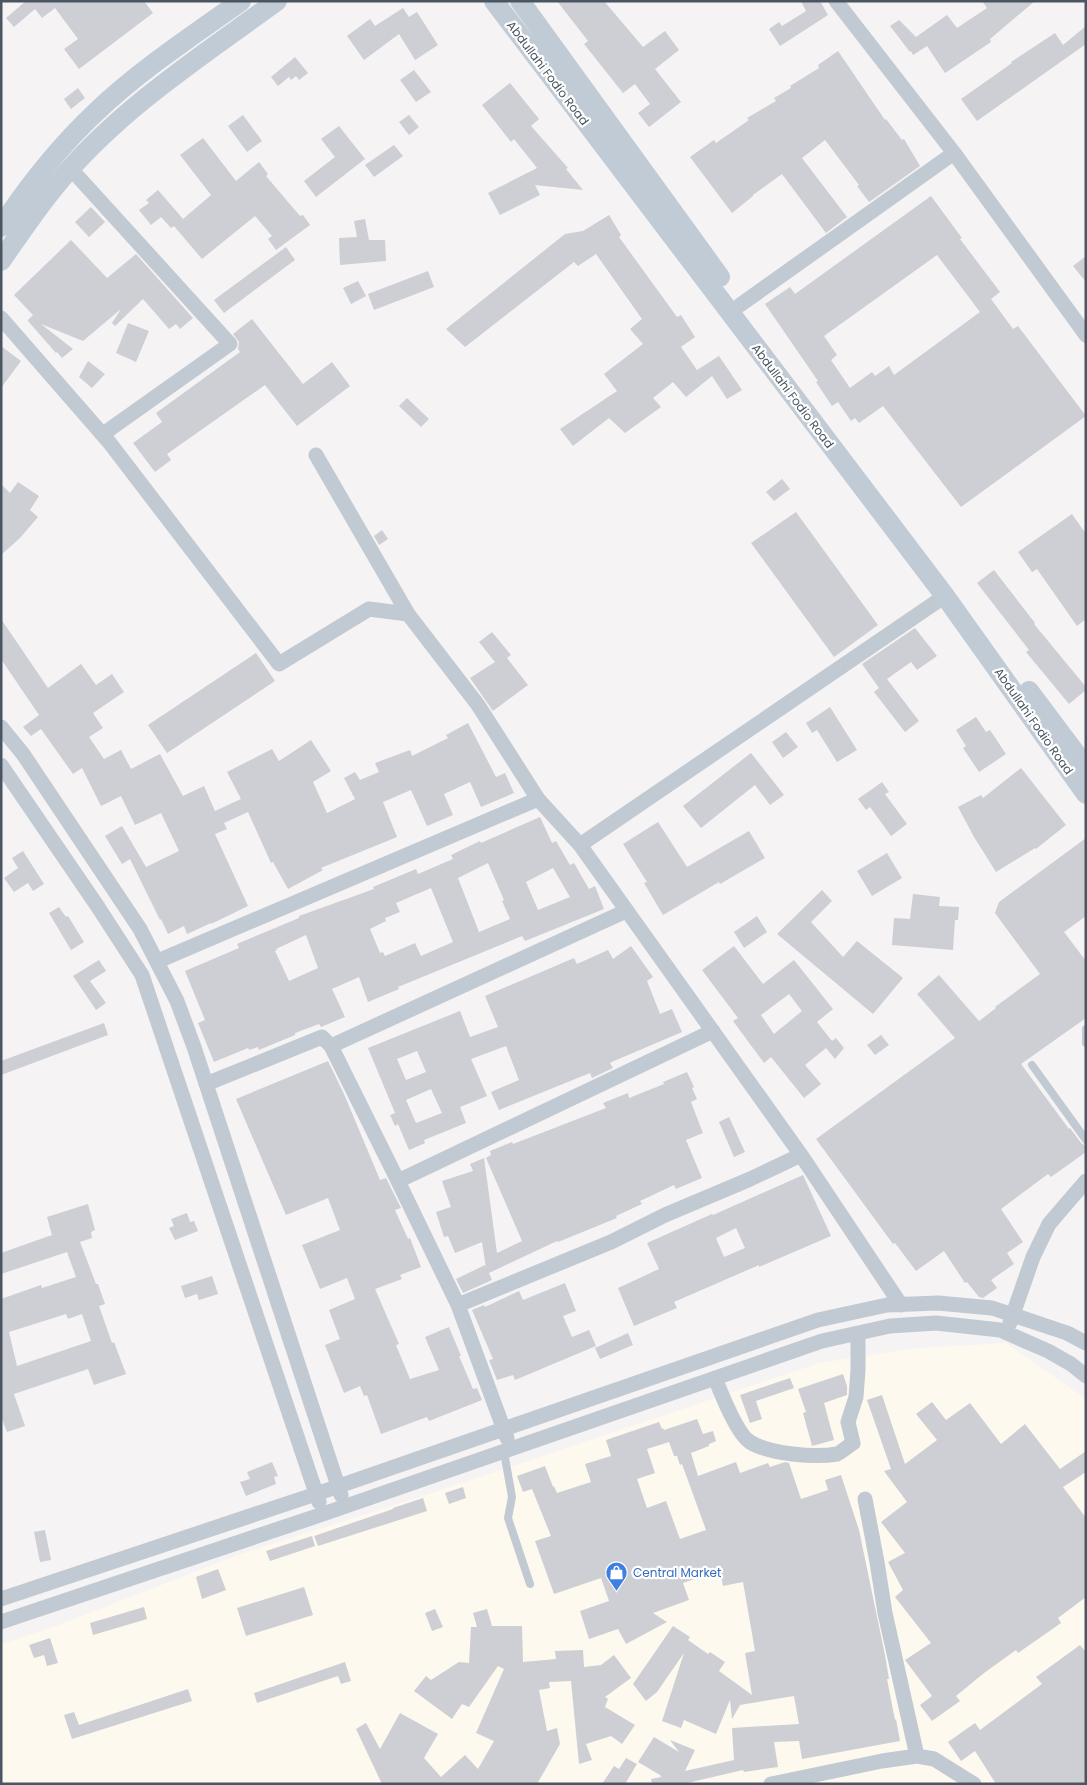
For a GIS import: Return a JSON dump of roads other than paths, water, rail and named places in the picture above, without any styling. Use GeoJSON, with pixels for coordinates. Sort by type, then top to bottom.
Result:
{"type":"FeatureCollection","features":[{"type":"Feature","properties":{"kind":"main road"},"geometry":{"type":"LineString","coordinates":[[1,227],[59,150],[96,112],[153,64],[241,1]]}},
{"type":"Feature","properties":{"kind":"main road"},"geometry":{"type":"LineString","coordinates":[[1,261],[25,225],[58,183],[134,107],[277,1]]}},
{"type":"Feature","properties":{"kind":"main road","name":"Abdullahi Fodio Road"},"geometry":{"type":"LineString","coordinates":[[494,1],[945,596],[1086,794]]}},
{"type":"Feature","properties":{"kind":"main road","name":"Abdullahi Fodio Road"},"geometry":{"type":"LineString","coordinates":[[520,1],[740,305],[1086,768]]}},
{"type":"Feature","properties":{"kind":"street"},"geometry":{"type":"LineString","coordinates":[[836,1],[954,153],[1086,335]]}},
{"type":"Feature","properties":{"kind":"street"},"geometry":{"type":"LineString","coordinates":[[740,305],[954,153]]}},
{"type":"Feature","properties":{"kind":"street"},"geometry":{"type":"LineString","coordinates":[[71,169],[230,344],[103,434]]}},
{"type":"Feature","properties":{"kind":"street"},"geometry":{"type":"LineString","coordinates":[[1,318],[103,434],[279,664],[369,609],[408,614]]}},
{"type":"Feature","properties":{"kind":"street"},"geometry":{"type":"LineString","coordinates":[[316,456],[408,614],[478,705],[538,799],[580,845],[802,1155],[900,1305]]}},
{"type":"Feature","properties":{"kind":"street"},"geometry":{"type":"LineString","coordinates":[[580,845],[945,596]]}},
{"type":"Feature","properties":{"kind":"street"},"geometry":{"type":"LineString","coordinates":[[1,727],[23,754],[140,929],[177,1001],[344,1506]]}},
{"type":"Feature","properties":{"kind":"street"},"geometry":{"type":"LineString","coordinates":[[1,765],[142,975],[323,1514]]}},
{"type":"Feature","properties":{"kind":"street"},"geometry":{"type":"LineString","coordinates":[[158,961],[538,799]]}},
{"type":"Feature","properties":{"kind":"street"},"geometry":{"type":"LineString","coordinates":[[331,1046],[626,911]]}},
{"type":"Feature","properties":{"kind":"street"},"geometry":{"type":"LineString","coordinates":[[398,1181],[712,1031]]}},
{"type":"Feature","properties":{"kind":"street"},"geometry":{"type":"LineString","coordinates":[[206,1084],[322,1037],[331,1046],[458,1305],[505,1428],[507,1451]]}},
{"type":"Feature","properties":{"kind":"street"},"geometry":{"type":"LineString","coordinates":[[458,1305],[802,1155]]}},
{"type":"Feature","properties":{"kind":"street"},"geometry":{"type":"LineString","coordinates":[[1008,1333],[1012,1315],[1032,1257],[1049,1224],[1086,1180]]}},
{"type":"Feature","properties":{"kind":"street"},"geometry":{"type":"LineString","coordinates":[[1,1599],[316,1494],[818,1320],[887,1305],[956,1304],[992,1308],[1067,1333],[1086,1342]]}},
{"type":"Feature","properties":{"kind":"street"},"geometry":{"type":"LineString","coordinates":[[1,1622],[323,1514],[822,1341],[890,1326],[936,1323],[1000,1330],[1048,1351],[1071,1364],[1086,1376]]}},
{"type":"Feature","properties":{"kind":"street"},"geometry":{"type":"LineString","coordinates":[[715,1378],[728,1410],[749,1442],[778,1452],[810,1455],[839,1454],[853,1443],[848,1422],[856,1398],[858,1333]]}},
{"type":"Feature","properties":{"kind":"street"},"geometry":{"type":"LineString","coordinates":[[865,1499],[885,1613],[917,1756]]}},
{"type":"Feature","properties":{"kind":"street"},"geometry":{"type":"LineString","coordinates":[[771,1784],[882,1761],[917,1756],[934,1758],[974,1784]]}},
{"type":"Feature","properties":{"kind":"lane"},"geometry":{"type":"LineString","coordinates":[[1086,1029],[1084,1030],[1086,1043]]}},
{"type":"Feature","properties":{"kind":"lane"},"geometry":{"type":"LineString","coordinates":[[1032,1066],[1086,1140]]}},
{"type":"Feature","properties":{"kind":"lane"},"geometry":{"type":"LineString","coordinates":[[507,1451],[512,1497],[508,1518],[530,1584]]}},
{"type":"Feature","properties":{"kind":"place","name":"Central Market"},"geometry":{"type":"Point","coordinates":[617,1591]}}]}
